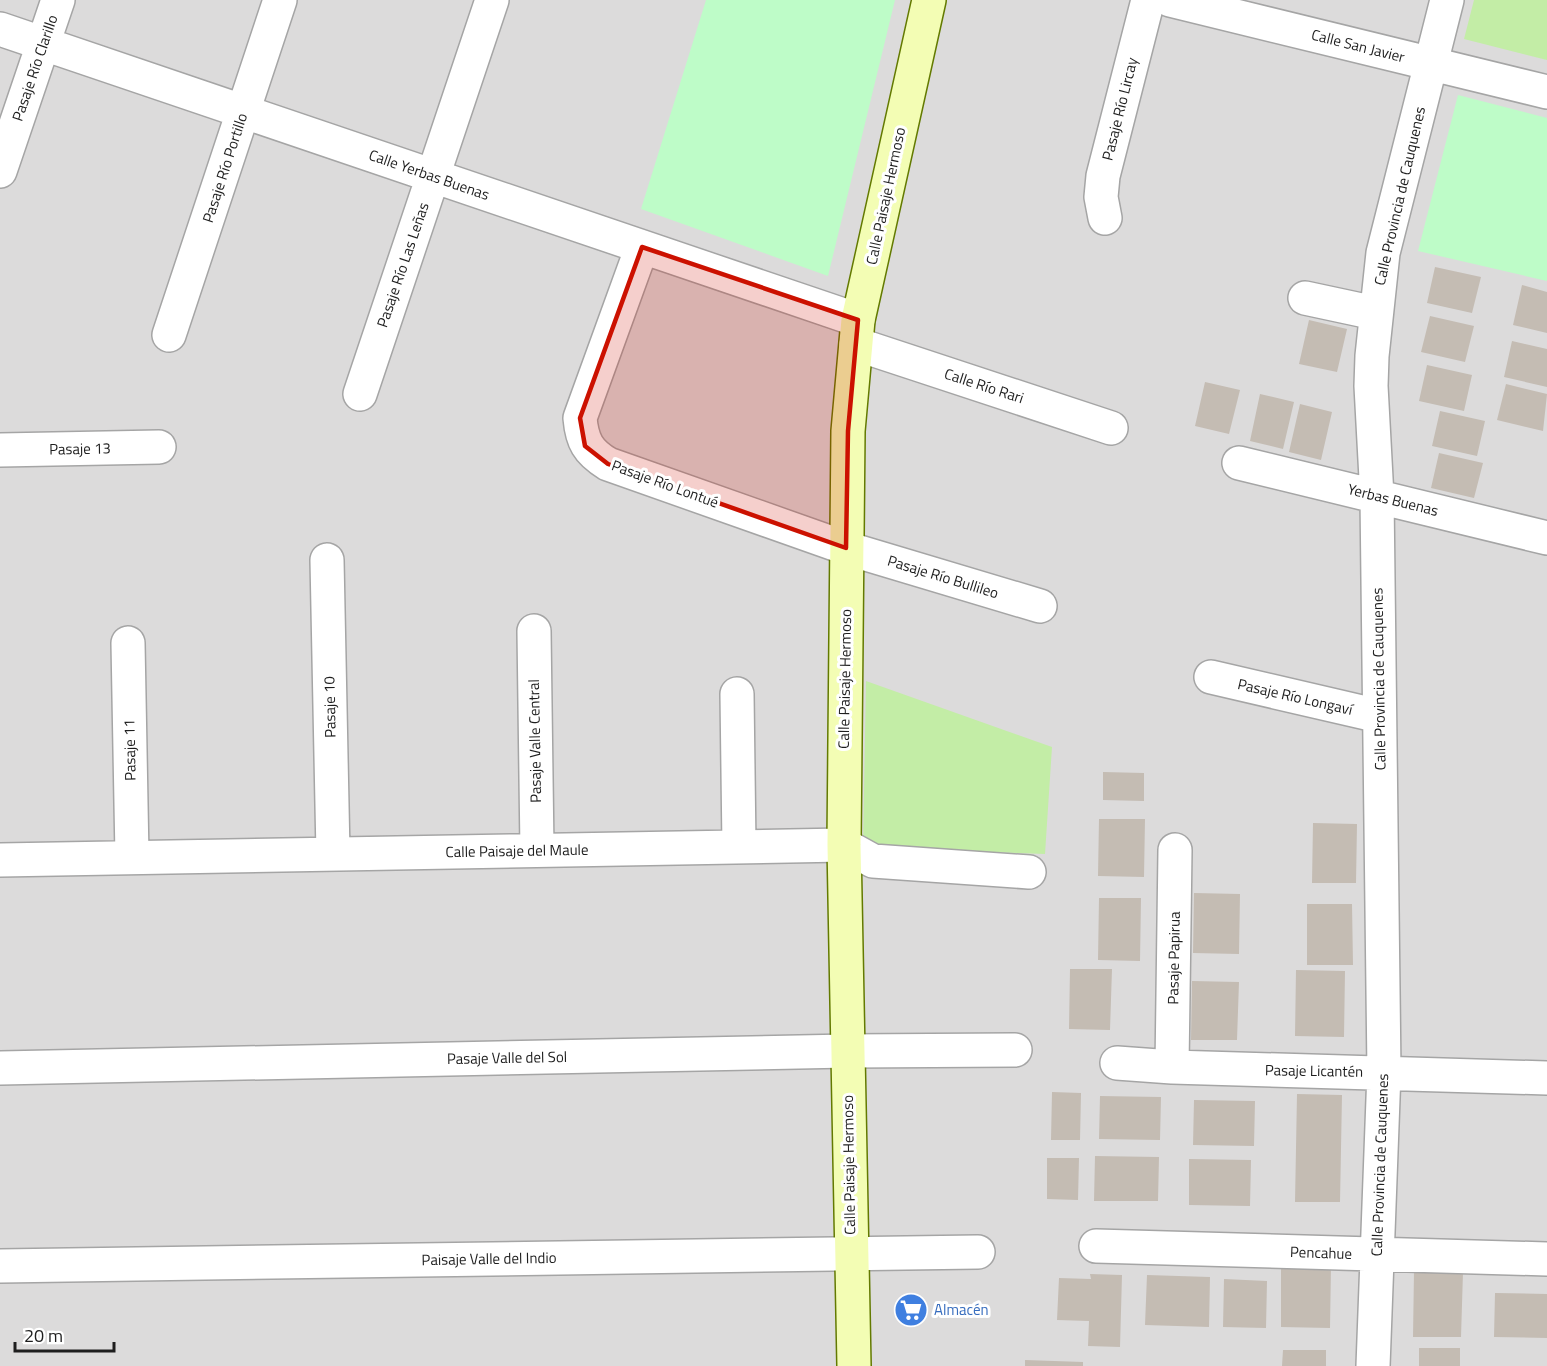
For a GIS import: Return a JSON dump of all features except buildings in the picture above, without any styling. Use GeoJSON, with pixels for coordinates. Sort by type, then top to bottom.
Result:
{"type":"FeatureCollection","features":[{"type":"Feature","properties":{"kind":"street","name":"Pasaje Río Clarillo"},"geometry":{"type":"LineString","coordinates":[[0,171],[58,0]]}},
{"type":"Feature","properties":{"kind":"street","name":"Pasaje Río Portillo"},"geometry":{"type":"LineString","coordinates":[[169,335],[280,0]]}},
{"type":"Feature","properties":{"kind":"street","name":"Pasaje Río Las Leñas"},"geometry":{"type":"LineString","coordinates":[[360,394],[492,0]]}},
{"type":"Feature","properties":{"kind":"street","name":"Calle Paisaje Hermoso"},"geometry":{"type":"LineString","coordinates":[[854,1366],[849,1254],[848,1051],[843,845],[848,431],[857,332],[929,0]]}},
{"type":"Feature","properties":{"kind":"street","name":"Pasaje Río Lircay"},"geometry":{"type":"LineString","coordinates":[[1105,218],[1101,197],[1103,176],[1148,0]]}},
{"type":"Feature","properties":{"kind":"street","name":"Calle San Javier"},"geometry":{"type":"LineString","coordinates":[[1170,0],[1547,92]]}},
{"type":"Feature","properties":{"kind":"street","name":"Calle Provincia de Cauquenes"},"geometry":{"type":"LineString","coordinates":[[1373,1366],[1384,1072],[1377,496],[1371,386],[1374,313],[1383,253],[1447,0]]}},
{"type":"Feature","properties":{"kind":"street","name":"Calle Yerbas Buenas"},"geometry":{"type":"LineString","coordinates":[[0,29],[642,247],[857,332]]}},
{"type":"Feature","properties":{"kind":"street","name":"Pasaje Río Lontué"},"geometry":{"type":"LineString","coordinates":[[642,247],[580,418],[585,446],[608,464],[846,548]]}},
{"type":"Feature","properties":{"kind":"street"},"geometry":{"type":"LineString","coordinates":[[1305,298],[1374,313]]}},
{"type":"Feature","properties":{"kind":"street","name":"Calle Río Rari"},"geometry":{"type":"LineString","coordinates":[[857,332],[1111,428]]}},
{"type":"Feature","properties":{"kind":"street","name":"Pasaje 13"},"geometry":{"type":"LineString","coordinates":[[0,450],[159,447]]}},
{"type":"Feature","properties":{"kind":"street","name":"Yerbas Buenas"},"geometry":{"type":"LineString","coordinates":[[1239,463],[1547,538]]}},
{"type":"Feature","properties":{"kind":"street","name":"Pasaje Río Bullileo"},"geometry":{"type":"LineString","coordinates":[[846,548],[1040,606]]}},
{"type":"Feature","properties":{"kind":"street","name":"Pasaje 10"},"geometry":{"type":"LineString","coordinates":[[327,560],[333,854]]}},
{"type":"Feature","properties":{"kind":"street","name":"Pasaje Valle Central"},"geometry":{"type":"LineString","coordinates":[[534,632],[537,850]]}},
{"type":"Feature","properties":{"kind":"street","name":"Pasaje 11"},"geometry":{"type":"LineString","coordinates":[[128,643],[132,857]]}},
{"type":"Feature","properties":{"kind":"street","name":"Pasaje Río Longaví"},"geometry":{"type":"LineString","coordinates":[[1211,677],[1379,716]]}},
{"type":"Feature","properties":{"kind":"street"},"geometry":{"type":"LineString","coordinates":[[737,694],[739,847]]}},
{"type":"Feature","properties":{"kind":"street","name":"Calle Paisaje del Maule"},"geometry":{"type":"LineString","coordinates":[[0,860],[843,845],[873,861],[1029,872]]}},
{"type":"Feature","properties":{"kind":"street","name":"Pasaje Papirua"},"geometry":{"type":"LineString","coordinates":[[1172,1067],[1175,850]]}},
{"type":"Feature","properties":{"kind":"street","name":"Pasaje Valle del Sol"},"geometry":{"type":"LineString","coordinates":[[0,1068],[848,1051],[1015,1050]]}},
{"type":"Feature","properties":{"kind":"street","name":"Pasaje Licantén"},"geometry":{"type":"LineString","coordinates":[[1117,1063],[1172,1067],[1547,1078]]}},
{"type":"Feature","properties":{"kind":"street","name":"Pencahue"},"geometry":{"type":"LineString","coordinates":[[1096,1246],[1547,1259]]}},
{"type":"Feature","properties":{"kind":"street","name":"Paisaje Valle del Indio"},"geometry":{"type":"LineString","coordinates":[[0,1266],[978,1252]]}},
{"type":"Feature","properties":{"kind":"highlighted area"},"geometry":{"type":"Polygon","coordinates":[[[642,247],[858,320],[848,431],[846,548],[608,464],[585,446],[580,418],[642,247]]]}},
{"type":"Feature","properties":{"kind":"shaded area"},"geometry":{"type":"Polygon","coordinates":[[[0,0],[1547,0],[1547,1366],[0,1366],[0,0]]]}},
{"type":"Feature","properties":{"kind":"green space"},"geometry":{"type":"Polygon","coordinates":[[[706,0],[895,0],[828,276],[641,209],[706,0]]]}},
{"type":"Feature","properties":{"kind":"green space"},"geometry":{"type":"Polygon","coordinates":[[[1474,0],[1547,0],[1547,60],[1464,39],[1474,0]]]}},
{"type":"Feature","properties":{"kind":"green space"},"geometry":{"type":"Polygon","coordinates":[[[1458,95],[1547,118],[1547,281],[1418,251],[1458,95]]]}},
{"type":"Feature","properties":{"kind":"green space"},"geometry":{"type":"Polygon","coordinates":[[[866,681],[1052,747],[1045,854],[863,848],[866,681]]]}},
{"type":"Feature","properties":{"kind":"place","name":"Almacén"},"geometry":{"type":"Point","coordinates":[911,1310]}}]}
